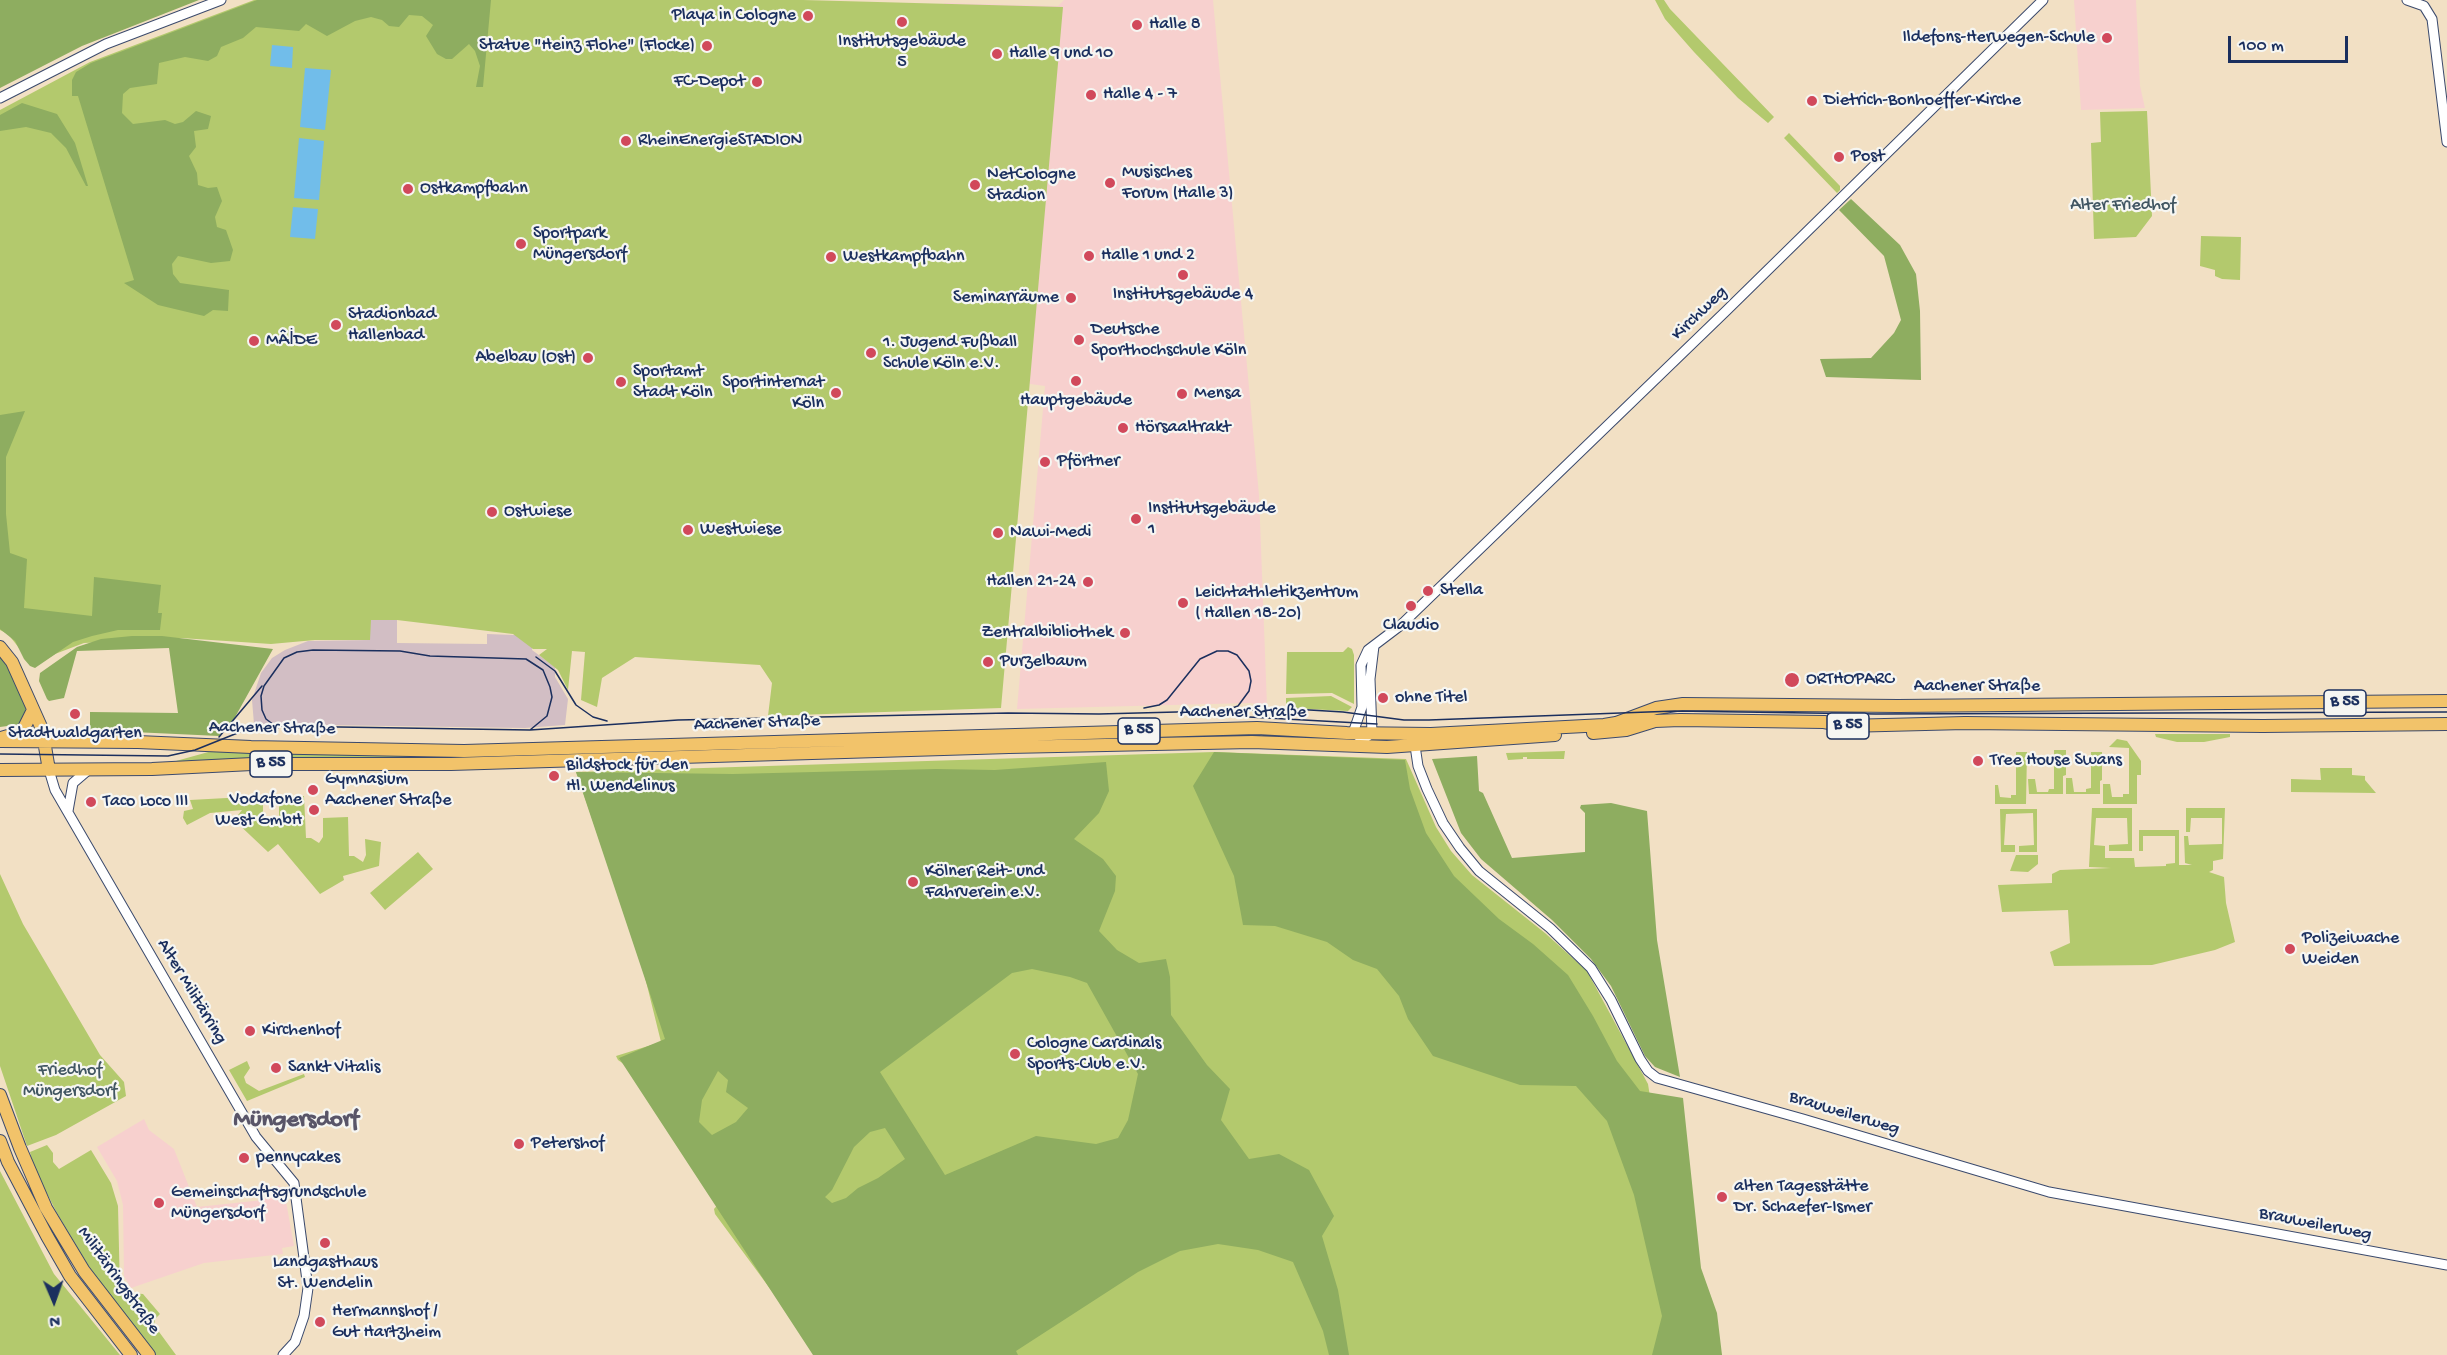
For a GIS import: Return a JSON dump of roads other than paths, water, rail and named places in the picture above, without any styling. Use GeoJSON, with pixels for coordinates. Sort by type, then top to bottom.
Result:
{"type":"FeatureCollection","features":[{"type":"Feature","properties":{"kind":"main road"},"geometry":{"type":"LineString","coordinates":[[0,647],[12,662],[32,712],[42,729],[49,770]]}},
{"type":"Feature","properties":{"kind":"main road","name":"Aachener Straße"},"geometry":{"type":"LineString","coordinates":[[0,740],[464,751],[1257,728],[1354,740],[1387,747],[1414,740],[1604,725],[1616,723],[1656,708],[1683,704],[1898,706],[2447,701]]}},
{"type":"Feature","properties":{"kind":"main road"},"geometry":{"type":"LineString","coordinates":[[1892,726],[1888,719],[1888,712],[1898,706]]}},
{"type":"Feature","properties":{"kind":"main road","name":"B 55"},"geometry":{"type":"LineString","coordinates":[[0,740],[18,733],[28,722],[32,712]]}},
{"type":"Feature","properties":{"kind":"main road","name":"Aachener Straße"},"geometry":{"type":"LineString","coordinates":[[0,770],[152,769],[252,764],[465,764],[1009,747],[1283,742],[1354,740],[1372,733],[1414,740],[1490,739],[1608,732],[1669,720],[1824,722],[1845,726],[1965,723],[2263,726],[2447,724]]}},
{"type":"Feature","properties":{"kind":"main road","name":"Militärringstraße"},"geometry":{"type":"LineString","coordinates":[[0,1095],[46,1208],[84,1271],[149,1355]]}},
{"type":"Feature","properties":{"kind":"main road","name":"Militärringstraße"},"geometry":{"type":"LineString","coordinates":[[0,1141],[8,1162],[46,1236],[70,1276],[131,1355]]}},
{"type":"Feature","properties":{"kind":"street"},"geometry":{"type":"LineString","coordinates":[[0,98],[105,44],[221,0]]}},
{"type":"Feature","properties":{"kind":"street","name":"Kirchweg"},"geometry":{"type":"LineString","coordinates":[[1354,740],[1362,707],[1361,665],[1365,654],[1401,626],[2043,0]]}},
{"type":"Feature","properties":{"kind":"street"},"geometry":{"type":"LineString","coordinates":[[2407,0],[2424,6],[2432,19],[2447,142]]}},
{"type":"Feature","properties":{"kind":"street"},"geometry":{"type":"LineString","coordinates":[[1372,733],[1370,680],[1374,646]]}},
{"type":"Feature","properties":{"kind":"street","name":"Kirchweg"},"geometry":{"type":"LineString","coordinates":[[1362,707],[1372,733],[1387,747]]}},
{"type":"Feature","properties":{"kind":"street","name":"Brauweilerweg"},"geometry":{"type":"LineString","coordinates":[[1414,740],[1418,766],[1426,789],[1443,823],[1460,848],[1479,871],[1550,928],[1590,968],[1611,1000],[1640,1059],[1648,1071],[1657,1078],[2049,1192],[2447,1265]]}},
{"type":"Feature","properties":{"kind":"street"},"geometry":{"type":"LineString","coordinates":[[68,811],[70,789],[74,780],[91,769]]}},
{"type":"Feature","properties":{"kind":"street","name":"Alter Militärring"},"geometry":{"type":"LineString","coordinates":[[49,770],[55,790],[256,1137],[294,1183],[308,1288],[304,1316],[295,1342],[283,1355]]}},
{"type":"Feature","properties":{"kind":"water"},"geometry":{"type":"Polygon","coordinates":[[[272,45],[293,47],[292,68],[270,66],[272,45]]]}},
{"type":"Feature","properties":{"kind":"water"},"geometry":{"type":"Polygon","coordinates":[[[305,68],[331,70],[325,130],[300,127],[305,68]]]}},
{"type":"Feature","properties":{"kind":"water"},"geometry":{"type":"Polygon","coordinates":[[[299,138],[324,141],[319,200],[294,198],[299,138]]]}},
{"type":"Feature","properties":{"kind":"water"},"geometry":{"type":"Polygon","coordinates":[[[293,207],[318,209],[315,239],[290,237],[293,207]]]}},
{"type":"Feature","properties":{"kind":"tram line"},"geometry":{"type":"LineString","coordinates":[[278,728],[266,719],[262,710],[261,696],[264,686],[284,658],[297,652],[313,650],[400,651],[430,656],[526,659],[543,670],[552,697],[547,716],[530,730]]}},
{"type":"Feature","properties":{"kind":"tram line"},"geometry":{"type":"LineString","coordinates":[[1144,708],[1159,705],[1167,700],[1200,659],[1217,651],[1228,651],[1237,655],[1249,671],[1251,681],[1249,691],[1238,706],[1229,709]]}},
{"type":"Feature","properties":{"kind":"tram line"},"geometry":{"type":"LineString","coordinates":[[536,657],[555,671],[576,705],[593,717],[607,721]]}},
{"type":"Feature","properties":{"kind":"tram line"},"geometry":{"type":"LineString","coordinates":[[219,737],[262,686]]}},
{"type":"Feature","properties":{"kind":"tram line"},"geometry":{"type":"LineString","coordinates":[[0,754],[168,756],[195,750],[245,730],[275,726],[530,730],[678,720],[1008,713],[1099,714],[1293,709],[1343,712],[1404,720],[1429,720],[1675,711],[1876,714],[2447,712]]}},
{"type":"Feature","properties":{"kind":"tram line"},"geometry":{"type":"LineString","coordinates":[[1249,717],[1377,724]]}},
{"type":"Feature","properties":{"kind":"place","name":"Playa in Cologne"},"geometry":{"type":"Point","coordinates":[808,16]}},
{"type":"Feature","properties":{"kind":"place","name":"Institutsgebäude 5"},"geometry":{"type":"Point","coordinates":[902,22]}},
{"type":"Feature","properties":{"kind":"place","name":"Halle 8"},"geometry":{"type":"Point","coordinates":[1137,25]}},
{"type":"Feature","properties":{"kind":"place","name":"Ildefons-Herwegen-Schule"},"geometry":{"type":"Point","coordinates":[2107,38]}},
{"type":"Feature","properties":{"kind":"place","name":"Statue \"Heinz Flohe\" (Flocke)"},"geometry":{"type":"Point","coordinates":[707,46]}},
{"type":"Feature","properties":{"kind":"place","name":"Halle 9 und 10"},"geometry":{"type":"Point","coordinates":[997,54]}},
{"type":"Feature","properties":{"kind":"place","name":"FC-Depot"},"geometry":{"type":"Point","coordinates":[757,82]}},
{"type":"Feature","properties":{"kind":"place","name":"Halle 4 - 7"},"geometry":{"type":"Point","coordinates":[1091,95]}},
{"type":"Feature","properties":{"kind":"place","name":"Dietrich-Bonhoeffer-Kirche"},"geometry":{"type":"Point","coordinates":[1812,101]}},
{"type":"Feature","properties":{"kind":"place","name":"RheinEnergieSTADION"},"geometry":{"type":"Point","coordinates":[626,141]}},
{"type":"Feature","properties":{"kind":"place","name":"Post"},"geometry":{"type":"Point","coordinates":[1839,157]}},
{"type":"Feature","properties":{"kind":"place","name":"Musisches Forum (Halle 3)"},"geometry":{"type":"Point","coordinates":[1110,183]}},
{"type":"Feature","properties":{"kind":"place","name":"NetCologne Stadion"},"geometry":{"type":"Point","coordinates":[975,185]}},
{"type":"Feature","properties":{"kind":"place","name":"Ostkampfbahn"},"geometry":{"type":"Point","coordinates":[408,189]}},
{"type":"Feature","properties":{"kind":"place","name":"Sportpark Müngersdorf"},"geometry":{"type":"Point","coordinates":[521,244]}},
{"type":"Feature","properties":{"kind":"place","name":"Halle 1 und 2"},"geometry":{"type":"Point","coordinates":[1089,256]}},
{"type":"Feature","properties":{"kind":"place","name":"Westkampfbahn"},"geometry":{"type":"Point","coordinates":[831,257]}},
{"type":"Feature","properties":{"kind":"place","name":"Institutsgebäude 4"},"geometry":{"type":"Point","coordinates":[1183,275]}},
{"type":"Feature","properties":{"kind":"place","name":"Seminarräume"},"geometry":{"type":"Point","coordinates":[1071,298]}},
{"type":"Feature","properties":{"kind":"place","name":"Stadionbad Hallenbad"},"geometry":{"type":"Point","coordinates":[336,325]}},
{"type":"Feature","properties":{"kind":"place","name":"Deutsche Sporthochschule Köln"},"geometry":{"type":"Point","coordinates":[1079,340]}},
{"type":"Feature","properties":{"kind":"place","name":"MÂİDE"},"geometry":{"type":"Point","coordinates":[254,341]}},
{"type":"Feature","properties":{"kind":"place","name":"1. Jugend Fußball Schule Köln e.V."},"geometry":{"type":"Point","coordinates":[871,353]}},
{"type":"Feature","properties":{"kind":"place","name":"Abelbau (Ost)"},"geometry":{"type":"Point","coordinates":[588,358]}},
{"type":"Feature","properties":{"kind":"place","name":"Hauptgebäude"},"geometry":{"type":"Point","coordinates":[1076,381]}},
{"type":"Feature","properties":{"kind":"place","name":"Sportamt Stadt Köln"},"geometry":{"type":"Point","coordinates":[621,382]}},
{"type":"Feature","properties":{"kind":"place","name":"Sportinternat Köln"},"geometry":{"type":"Point","coordinates":[836,393]}},
{"type":"Feature","properties":{"kind":"place","name":"Mensa"},"geometry":{"type":"Point","coordinates":[1182,394]}},
{"type":"Feature","properties":{"kind":"place","name":"Hörsaaltrakt"},"geometry":{"type":"Point","coordinates":[1123,428]}},
{"type":"Feature","properties":{"kind":"place","name":"Pförtner"},"geometry":{"type":"Point","coordinates":[1045,462]}},
{"type":"Feature","properties":{"kind":"place","name":"Ostwiese"},"geometry":{"type":"Point","coordinates":[492,512]}},
{"type":"Feature","properties":{"kind":"place","name":"Institutsgebäude 1"},"geometry":{"type":"Point","coordinates":[1136,519]}},
{"type":"Feature","properties":{"kind":"place","name":"Westwiese"},"geometry":{"type":"Point","coordinates":[688,530]}},
{"type":"Feature","properties":{"kind":"place","name":"Nawi-Medi"},"geometry":{"type":"Point","coordinates":[998,533]}},
{"type":"Feature","properties":{"kind":"place","name":"Hallen 21-24"},"geometry":{"type":"Point","coordinates":[1088,582]}},
{"type":"Feature","properties":{"kind":"place","name":"Stella"},"geometry":{"type":"Point","coordinates":[1428,591]}},
{"type":"Feature","properties":{"kind":"place","name":"Leichtathletikzentrum ( Hallen 18-20)"},"geometry":{"type":"Point","coordinates":[1183,603]}},
{"type":"Feature","properties":{"kind":"place","name":"Claudio"},"geometry":{"type":"Point","coordinates":[1411,606]}},
{"type":"Feature","properties":{"kind":"place","name":"Zentralbibliothek"},"geometry":{"type":"Point","coordinates":[1125,633]}},
{"type":"Feature","properties":{"kind":"place","name":"Purzelbaum"},"geometry":{"type":"Point","coordinates":[988,662]}},
{"type":"Feature","properties":{"kind":"place","name":"ORTHOPARC"},"geometry":{"type":"Point","coordinates":[1792,680]}},
{"type":"Feature","properties":{"kind":"place","name":"ohne Titel"},"geometry":{"type":"Point","coordinates":[1383,698]}},
{"type":"Feature","properties":{"kind":"place","name":"Stadtwaldgarten"},"geometry":{"type":"Point","coordinates":[75,714]}},
{"type":"Feature","properties":{"kind":"place","name":"Tree House Swans"},"geometry":{"type":"Point","coordinates":[1978,761]}},
{"type":"Feature","properties":{"kind":"place","name":"Bildstock für den Hl. Wendelinus"},"geometry":{"type":"Point","coordinates":[554,776]}},
{"type":"Feature","properties":{"kind":"place","name":"Gymnasium Aachener Straße"},"geometry":{"type":"Point","coordinates":[313,790]}},
{"type":"Feature","properties":{"kind":"place","name":"Taco Loco III"},"geometry":{"type":"Point","coordinates":[91,802]}},
{"type":"Feature","properties":{"kind":"place","name":"Vodafone West GmbH"},"geometry":{"type":"Point","coordinates":[314,810]}},
{"type":"Feature","properties":{"kind":"place","name":"Kölner Reit- und Fahrverein e.V."},"geometry":{"type":"Point","coordinates":[913,882]}},
{"type":"Feature","properties":{"kind":"place","name":"Polizeiwache Weiden"},"geometry":{"type":"Point","coordinates":[2290,949]}},
{"type":"Feature","properties":{"kind":"place","name":"Kirchenhof"},"geometry":{"type":"Point","coordinates":[250,1031]}},
{"type":"Feature","properties":{"kind":"place","name":"Cologne Cardinals Sports-Club e.V."},"geometry":{"type":"Point","coordinates":[1015,1054]}},
{"type":"Feature","properties":{"kind":"place","name":"Sankt Vitalis"},"geometry":{"type":"Point","coordinates":[276,1068]}},
{"type":"Feature","properties":{"kind":"place","name":"Petershof"},"geometry":{"type":"Point","coordinates":[519,1144]}},
{"type":"Feature","properties":{"kind":"place","name":"pennycakes"},"geometry":{"type":"Point","coordinates":[244,1158]}},
{"type":"Feature","properties":{"kind":"place","name":"alten Tagesstätte Dr. Schaefer-Ismer"},"geometry":{"type":"Point","coordinates":[1722,1197]}},
{"type":"Feature","properties":{"kind":"place","name":"Gemeinschaftsgrundschule Müngersdorf"},"geometry":{"type":"Point","coordinates":[159,1203]}},
{"type":"Feature","properties":{"kind":"place","name":"Landgasthaus St. Wendelin"},"geometry":{"type":"Point","coordinates":[325,1243]}},
{"type":"Feature","properties":{"kind":"place","name":"Hermannshof / Gut Hartzheim"},"geometry":{"type":"Point","coordinates":[320,1322]}},
{"type":"Feature","properties":{"kind":"district","name":"Müngersdorf"},"geometry":{"type":"Point","coordinates":[296,1121]}},
{"type":"Feature","properties":{"kind":"park label","name":"Alter Friedhof"},"geometry":{"type":"Point","coordinates":[2123,206]}},
{"type":"Feature","properties":{"kind":"park label","name":"Friedhof Müngersdorf"},"geometry":{"type":"Point","coordinates":[70,1081]}}]}
